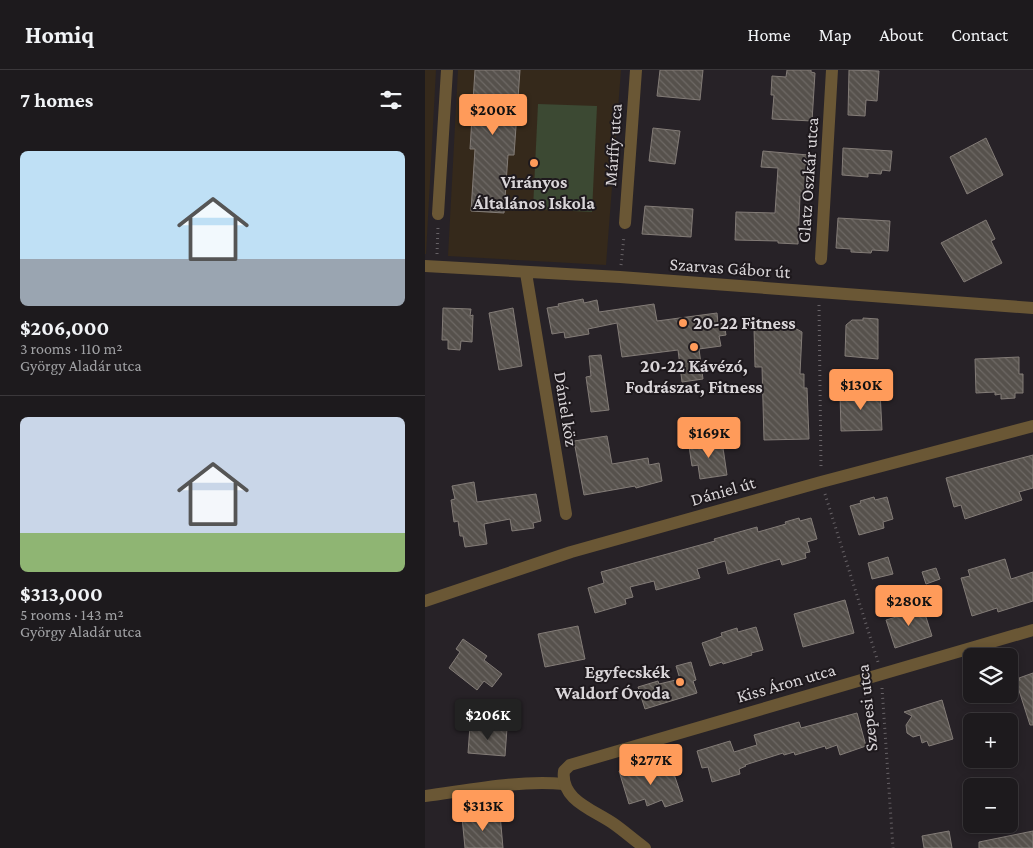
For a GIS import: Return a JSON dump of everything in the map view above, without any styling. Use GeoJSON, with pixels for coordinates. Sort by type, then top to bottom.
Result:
{"type":"FeatureCollection","features":[{"type":"Feature","properties":{"kind":"street"},"geometry":{"type":"LineString","coordinates":[[438,214],[447,70]]}},
{"type":"Feature","properties":{"kind":"street","name":"Márffy utca"},"geometry":{"type":"LineString","coordinates":[[625,223],[636,70]]}},
{"type":"Feature","properties":{"kind":"street","name":"Glatz Oszkár utca"},"geometry":{"type":"LineString","coordinates":[[821,259],[832,70]]}},
{"type":"Feature","properties":{"kind":"street","name":"Szarvas Gábor út"},"geometry":{"type":"LineString","coordinates":[[431,266],[620,277],[1033,308]]}},
{"type":"Feature","properties":{"kind":"street","name":"Dániel köz"},"geometry":{"type":"LineString","coordinates":[[526,273],[566,514]]}},
{"type":"Feature","properties":{"kind":"street","name":"Dániel út"},"geometry":{"type":"LineString","coordinates":[[425,600],[571,552],[821,482],[1033,426]]}},
{"type":"Feature","properties":{"kind":"street","name":"Kiss Áron utca"},"geometry":{"type":"LineString","coordinates":[[564,784],[564,771],[570,765],[1033,630]]}},
{"type":"Feature","properties":{"kind":"street"},"geometry":{"type":"LineString","coordinates":[[425,796],[521,785],[564,784],[575,800],[614,824],[645,848]]}},
{"type":"Feature","properties":{"kind":"path"},"geometry":{"type":"LineString","coordinates":[[431,266],[438,214]]}},
{"type":"Feature","properties":{"kind":"path"},"geometry":{"type":"LineString","coordinates":[[620,277],[625,223]]}},
{"type":"Feature","properties":{"kind":"path"},"geometry":{"type":"LineString","coordinates":[[819,291],[821,456]]}},
{"type":"Feature","properties":{"kind":"path","name":"Szepesi utca"},"geometry":{"type":"LineString","coordinates":[[821,482],[881,673],[893,848]]}},
{"type":"Feature","properties":{"kind":"shaded area"},"geometry":{"type":"Polygon","coordinates":[[[425,70],[436,70],[426,254],[425,254],[425,70]]]}},
{"type":"Feature","properties":{"kind":"shaded area","name":"Virányos Általános Iskola"},"geometry":{"type":"Polygon","coordinates":[[[458,70],[621,70],[606,265],[448,256],[458,70]]]}},
{"type":"Feature","properties":{"kind":"green space"},"geometry":{"type":"Polygon","coordinates":[[[538,104],[597,106],[592,212],[533,209],[538,104]]]}},
{"type":"Feature","properties":{"kind":"building","name":"Virányos Általános Iskola"},"geometry":{"type":"Polygon","coordinates":[[[475,70],[520,70],[514,155],[508,155],[504,213],[471,211],[475,149],[470,149],[475,70]]]}},
{"type":"Feature","properties":{"kind":"building"},"geometry":{"type":"Polygon","coordinates":[[[660,70],[703,70],[700,100],[657,96],[660,70]]]}},
{"type":"Feature","properties":{"kind":"building"},"geometry":{"type":"Polygon","coordinates":[[[787,70],[811,70],[811,72],[815,73],[812,121],[772,119],[774,95],[771,95],[772,76],[786,77],[787,70]]]}},
{"type":"Feature","properties":{"kind":"building"},"geometry":{"type":"Polygon","coordinates":[[[849,70],[879,71],[877,101],[866,100],[865,116],[848,115],[849,70]]]}},
{"type":"Feature","properties":{"kind":"building"},"geometry":{"type":"Polygon","coordinates":[[[653,128],[680,131],[675,164],[649,161],[653,128]]]}},
{"type":"Feature","properties":{"kind":"building"},"geometry":{"type":"Polygon","coordinates":[[[986,138],[1003,175],[967,194],[950,157],[986,138]]]}},
{"type":"Feature","properties":{"kind":"building"},"geometry":{"type":"Polygon","coordinates":[[[843,148],[892,151],[890,171],[882,170],[881,174],[868,173],[868,177],[842,175],[843,148]]]}},
{"type":"Feature","properties":{"kind":"building"},"geometry":{"type":"Polygon","coordinates":[[[763,151],[808,155],[805,197],[800,196],[798,244],[778,243],[778,241],[735,240],[736,212],[775,213],[778,168],[761,167],[763,151]]]}},
{"type":"Feature","properties":{"kind":"building"},"geometry":{"type":"Polygon","coordinates":[[[645,206],[693,209],[691,237],[642,234],[645,206]]]}},
{"type":"Feature","properties":{"kind":"building"},"geometry":{"type":"Polygon","coordinates":[[[838,218],[890,221],[888,251],[872,250],[871,253],[851,252],[851,249],[836,248],[838,218]]]}},
{"type":"Feature","properties":{"kind":"building"},"geometry":{"type":"Polygon","coordinates":[[[986,220],[995,239],[991,241],[1002,263],[964,282],[941,243],[986,220]]]}},
{"type":"Feature","properties":{"kind":"building"},"geometry":{"type":"Polygon","coordinates":[[[583,299],[584,303],[597,300],[599,312],[654,304],[657,321],[717,313],[718,323],[724,323],[726,335],[719,336],[721,346],[699,349],[703,379],[682,382],[678,350],[622,357],[617,323],[588,329],[589,334],[565,338],[564,332],[552,334],[547,308],[583,299]]]}},
{"type":"Feature","properties":{"kind":"building"},"geometry":{"type":"Polygon","coordinates":[[[443,308],[471,309],[470,316],[473,315],[472,342],[461,341],[460,350],[448,349],[448,340],[442,340],[443,308]]]}},
{"type":"Feature","properties":{"kind":"building"},"geometry":{"type":"Polygon","coordinates":[[[513,308],[522,366],[499,370],[489,313],[513,308]]]}},
{"type":"Feature","properties":{"kind":"building"},"geometry":{"type":"Polygon","coordinates":[[[863,318],[878,319],[878,359],[845,356],[846,325],[852,320],[863,320],[863,318]]]}},
{"type":"Feature","properties":{"kind":"building"},"geometry":{"type":"Polygon","coordinates":[[[754,328],[795,328],[802,332],[800,374],[804,374],[804,388],[807,388],[809,439],[764,440],[762,367],[755,367],[754,328]]]}},
{"type":"Feature","properties":{"kind":"building"},"geometry":{"type":"Polygon","coordinates":[[[601,355],[609,410],[591,412],[586,377],[591,376],[589,356],[601,355]]]}},
{"type":"Feature","properties":{"kind":"building"},"geometry":{"type":"Polygon","coordinates":[[[1019,357],[1019,374],[1023,374],[1023,393],[1015,393],[1015,398],[1001,399],[1001,394],[995,395],[995,392],[976,393],[975,359],[1019,357]]]}},
{"type":"Feature","properties":{"kind":"building"},"geometry":{"type":"Polygon","coordinates":[[[880,391],[882,430],[841,431],[840,393],[880,391]]]}},
{"type":"Feature","properties":{"kind":"building"},"geometry":{"type":"Polygon","coordinates":[[[607,436],[612,464],[648,458],[649,465],[659,463],[662,481],[636,488],[635,486],[584,495],[574,441],[607,436]]]}},
{"type":"Feature","properties":{"kind":"building"},"geometry":{"type":"Polygon","coordinates":[[[722,441],[727,475],[700,479],[698,465],[692,466],[689,446],[722,441]]]}},
{"type":"Feature","properties":{"kind":"building"},"geometry":{"type":"Polygon","coordinates":[[[1033,455],[1033,488],[1019,492],[1022,500],[965,519],[961,505],[954,507],[946,478],[1033,455]]]}},
{"type":"Feature","properties":{"kind":"building"},"geometry":{"type":"Polygon","coordinates":[[[474,482],[477,502],[536,494],[541,521],[533,523],[534,528],[512,531],[510,519],[484,524],[487,544],[465,547],[463,536],[460,536],[458,521],[454,522],[451,500],[455,499],[452,486],[474,482]]]}},
{"type":"Feature","properties":{"kind":"building"},"geometry":{"type":"Polygon","coordinates":[[[874,497],[875,500],[887,497],[893,519],[883,522],[884,528],[859,535],[850,506],[874,497]]]}},
{"type":"Feature","properties":{"kind":"building"},"geometry":{"type":"Polygon","coordinates":[[[799,518],[800,521],[811,518],[817,539],[807,542],[810,552],[805,553],[806,558],[782,565],[780,559],[728,574],[725,561],[697,569],[700,578],[656,590],[654,581],[630,587],[633,597],[625,599],[626,604],[595,613],[588,588],[604,583],[601,572],[715,541],[714,539],[757,527],[758,532],[799,518]]]}},
{"type":"Feature","properties":{"kind":"building"},"geometry":{"type":"Polygon","coordinates":[[[888,557],[893,574],[872,579],[868,563],[888,557]]]}},
{"type":"Feature","properties":{"kind":"building"},"geometry":{"type":"Polygon","coordinates":[[[1005,559],[1011,579],[1033,572],[1033,601],[998,612],[997,608],[972,616],[961,578],[970,576],[968,570],[1005,559]]]}},
{"type":"Feature","properties":{"kind":"building"},"geometry":{"type":"Polygon","coordinates":[[[936,568],[940,579],[926,584],[922,572],[936,568]]]}},
{"type":"Feature","properties":{"kind":"building"},"geometry":{"type":"Polygon","coordinates":[[[845,600],[854,633],[803,647],[794,614],[845,600]]]}},
{"type":"Feature","properties":{"kind":"building"},"geometry":{"type":"Polygon","coordinates":[[[918,605],[921,615],[925,614],[932,636],[895,648],[886,620],[903,615],[901,610],[918,605]]]}},
{"type":"Feature","properties":{"kind":"building"},"geometry":{"type":"Polygon","coordinates":[[[578,626],[585,659],[545,667],[538,634],[578,626]]]}},
{"type":"Feature","properties":{"kind":"building"},"geometry":{"type":"Polygon","coordinates":[[[756,627],[763,650],[723,664],[722,662],[710,666],[702,643],[722,636],[721,633],[737,628],[738,632],[756,627]]]}},
{"type":"Feature","properties":{"kind":"building"},"geometry":{"type":"Polygon","coordinates":[[[463,639],[487,656],[484,660],[502,674],[492,687],[484,681],[477,690],[449,668],[460,652],[456,649],[463,639]]]}},
{"type":"Feature","properties":{"kind":"building"},"geometry":{"type":"Polygon","coordinates":[[[691,662],[696,680],[693,681],[697,693],[645,709],[638,687],[658,681],[659,684],[680,679],[676,666],[691,662]]]}},
{"type":"Feature","properties":{"kind":"building"},"geometry":{"type":"Polygon","coordinates":[[[1033,673],[1033,725],[1030,725],[1018,687],[1019,678],[1033,673]]]}},
{"type":"Feature","properties":{"kind":"building"},"geometry":{"type":"Polygon","coordinates":[[[942,700],[953,739],[929,746],[927,741],[922,743],[920,735],[913,737],[907,733],[906,725],[912,716],[904,712],[942,700]]]}},
{"type":"Feature","properties":{"kind":"building"},"geometry":{"type":"Polygon","coordinates":[[[857,713],[866,746],[840,755],[837,745],[826,749],[825,746],[795,755],[794,752],[784,755],[783,753],[745,765],[739,769],[740,774],[712,782],[708,767],[702,768],[697,751],[730,741],[734,752],[757,745],[754,735],[799,722],[801,728],[857,713]]]}},
{"type":"Feature","properties":{"kind":"building"},"geometry":{"type":"Polygon","coordinates":[[[470,726],[507,728],[505,756],[468,753],[470,726]]]}},
{"type":"Feature","properties":{"kind":"building"},"geometry":{"type":"Polygon","coordinates":[[[636,765],[638,772],[654,766],[656,773],[672,768],[683,801],[665,807],[662,800],[647,806],[645,799],[629,804],[619,771],[636,765]]]}},
{"type":"Feature","properties":{"kind":"building"},"geometry":{"type":"Polygon","coordinates":[[[500,814],[503,848],[465,848],[462,817],[500,814]]]}},
{"type":"Feature","properties":{"kind":"building"},"geometry":{"type":"Polygon","coordinates":[[[949,831],[952,848],[924,848],[922,836],[949,831]]]}},
{"type":"Feature","properties":{"kind":"building"},"geometry":{"type":"Polygon","coordinates":[[[1033,831],[1033,848],[979,848],[979,842],[1033,831]]]}},
{"type":"Feature","properties":{"kind":"place","name":"Virányos Általános Iskola"},"geometry":{"type":"Point","coordinates":[534,163]}},
{"type":"Feature","properties":{"kind":"place","name":"20-22 Fitness"},"geometry":{"type":"Point","coordinates":[683,323]}},
{"type":"Feature","properties":{"kind":"place","name":"20-22 Kávézó, Fodrászat, Fitness"},"geometry":{"type":"Point","coordinates":[694,347]}},
{"type":"Feature","properties":{"kind":"place","name":"Egyfecskék Waldorf Óvoda"},"geometry":{"type":"Point","coordinates":[680,682]}}]}
